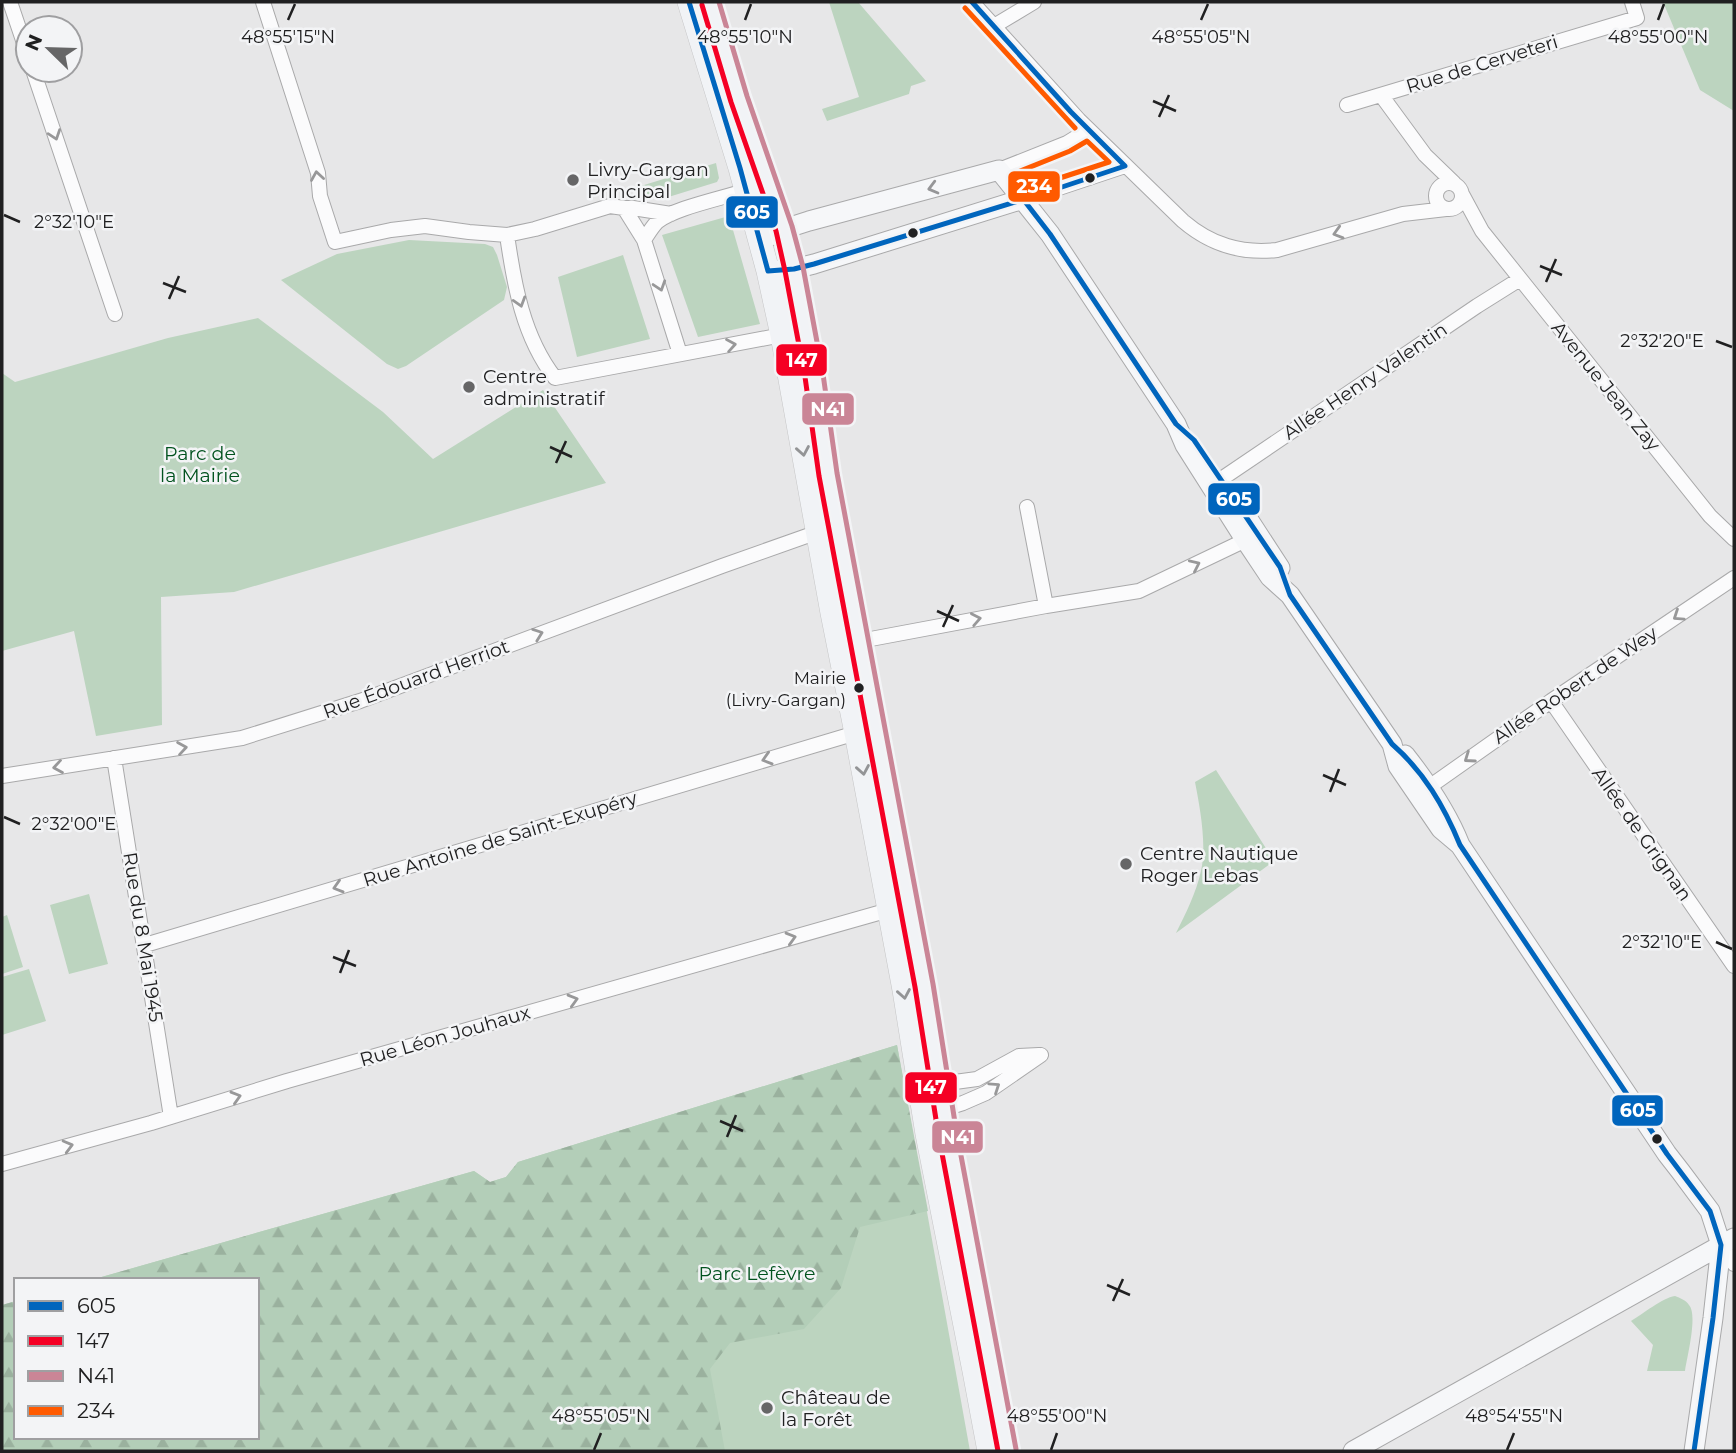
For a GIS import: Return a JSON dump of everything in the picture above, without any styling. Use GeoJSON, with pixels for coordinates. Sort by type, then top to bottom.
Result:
{"type":"FeatureCollection","features":[{"type":"Feature","properties":{"kind":"main road"},"geometry":{"type":"LineString","coordinates":[[689,2],[747,190],[782,335],[904,990],[927,1134],[989,1451]]}},
{"type":"Feature","properties":{"kind":"main road"},"geometry":{"type":"LineString","coordinates":[[710,2],[739,99],[784,229],[794,269],[814,376],[828,474],[1007,1451]]}},
{"type":"Feature","properties":{"kind":"main road"},"geometry":{"type":"LineString","coordinates":[[760,241],[784,229],[999,170],[1050,234],[1176,424],[1194,440],[1251,538],[1280,568],[1290,595],[1392,744],[1406,755],[1423,791],[1451,822],[1460,845],[1667,1154],[1674,1177],[1699,1217],[1728,1241]]}},
{"type":"Feature","properties":{"kind":"main road"},"geometry":{"type":"LineString","coordinates":[[768,271],[814,264],[1023,199]]}},
{"type":"Feature","properties":{"kind":"main road"},"geometry":{"type":"LineString","coordinates":[[1353,1451],[1728,1241]]}},
{"type":"Feature","properties":{"kind":"main road"},"geometry":{"type":"LineString","coordinates":[[1695,1451],[1713,1318],[1728,1241]]}},
{"type":"Feature","properties":{"kind":"street"},"geometry":{"type":"LineString","coordinates":[[2,8],[11,2]]}},
{"type":"Feature","properties":{"kind":"street"},"geometry":{"type":"LineString","coordinates":[[264,2],[318,173],[320,196],[335,242],[425,226],[507,234],[535,229],[610,206],[671,214]]}},
{"type":"Feature","properties":{"kind":"street"},"geometry":{"type":"LineString","coordinates":[[972,2],[1088,130],[1194,230],[1216,243],[1238,250],[1277,250],[1403,214],[1450,209],[1462,201],[1458,188],[1447,183],[1403,214]]}},
{"type":"Feature","properties":{"kind":"street"},"geometry":{"type":"LineString","coordinates":[[994,26],[1034,2]]}},
{"type":"Feature","properties":{"kind":"street","name":"Rue de Cerveteri"},"geometry":{"type":"LineString","coordinates":[[1458,188],[1425,155],[1381,95],[1637,18],[1632,2]]}},
{"type":"Feature","properties":{"kind":"street"},"geometry":{"type":"LineString","coordinates":[[38,84],[116,314]]}},
{"type":"Feature","properties":{"kind":"street"},"geometry":{"type":"LineString","coordinates":[[1347,105],[1381,95]]}},
{"type":"Feature","properties":{"kind":"street"},"geometry":{"type":"LineString","coordinates":[[999,170],[1067,143],[1088,130]]}},
{"type":"Feature","properties":{"kind":"street","name":"Rue de Cerveteri"},"geometry":{"type":"LineString","coordinates":[[1425,155],[1437,190]]}},
{"type":"Feature","properties":{"kind":"street"},"geometry":{"type":"LineString","coordinates":[[1023,199],[1125,166]]}},
{"type":"Feature","properties":{"kind":"street","name":"Avenue Jean Zay"},"geometry":{"type":"LineString","coordinates":[[1458,188],[1482,231],[1710,516],[1734,538]]}},
{"type":"Feature","properties":{"kind":"street"},"geometry":{"type":"LineString","coordinates":[[644,240],[659,220],[671,214],[747,190],[765,200],[784,229]]}},
{"type":"Feature","properties":{"kind":"street"},"geometry":{"type":"LineString","coordinates":[[1437,190],[1440,206],[1450,209]]}},
{"type":"Feature","properties":{"kind":"street"},"geometry":{"type":"LineString","coordinates":[[624,208],[644,240],[680,354]]}},
{"type":"Feature","properties":{"kind":"street","name":"Avenue Jean Zay"},"geometry":{"type":"LineString","coordinates":[[1450,209],[1482,231]]}},
{"type":"Feature","properties":{"kind":"street"},"geometry":{"type":"LineString","coordinates":[[507,234],[518,299],[534,342],[555,378],[782,335],[802,312]]}},
{"type":"Feature","properties":{"kind":"street","name":"Allée Henry Valentin"},"geometry":{"type":"LineString","coordinates":[[1216,482],[1520,279]]}},
{"type":"Feature","properties":{"kind":"street"},"geometry":{"type":"LineString","coordinates":[[1027,507],[1046,606]]}},
{"type":"Feature","properties":{"kind":"street","name":"Rue Édouard Herriot"},"geometry":{"type":"LineString","coordinates":[[2,776],[242,738],[360,701],[818,532]]}},
{"type":"Feature","properties":{"kind":"street"},"geometry":{"type":"LineString","coordinates":[[860,641],[1139,591],[1251,538]]}},
{"type":"Feature","properties":{"kind":"street","name":"Allée Robert de Wey"},"geometry":{"type":"LineString","coordinates":[[1423,791],[1734,578]]}},
{"type":"Feature","properties":{"kind":"street","name":"Allée de Grignan"},"geometry":{"type":"LineString","coordinates":[[1551,701],[1734,966]]}},
{"type":"Feature","properties":{"kind":"street","name":"Rue Antoine de Saint-Exupéry"},"geometry":{"type":"LineString","coordinates":[[145,945],[856,733]]}},
{"type":"Feature","properties":{"kind":"street","name":"Rue du 8 Mai 1945"},"geometry":{"type":"LineString","coordinates":[[114,758],[171,1117]]}},
{"type":"Feature","properties":{"kind":"street","name":"Rue Léon Jouhaux"},"geometry":{"type":"LineString","coordinates":[[2,1164],[889,910]]}},
{"type":"Feature","properties":{"kind":"street"},"geometry":{"type":"LineString","coordinates":[[940,1084],[977,1079],[1019,1056],[1041,1055],[986,1093],[944,1109]]}},
{"type":"Feature","properties":{"kind":"street"},"geometry":{"type":"LineString","coordinates":[[1728,1241],[1734,1264]]}},
{"type":"Feature","properties":{"kind":"green space"},"geometry":{"type":"Polygon","coordinates":[[[829,2],[858,2],[926,81],[911,86],[909,94],[827,121],[822,109],[859,97],[829,2]]]}},
{"type":"Feature","properties":{"kind":"green space"},"geometry":{"type":"Polygon","coordinates":[[[1663,2],[1734,2],[1734,111],[1700,90],[1663,2]]]}},
{"type":"Feature","properties":{"kind":"green space"},"geometry":{"type":"Polygon","coordinates":[[[716,163],[719,178],[717,182],[662,199],[631,189],[716,163]]]}},
{"type":"Feature","properties":{"kind":"green space"},"geometry":{"type":"Polygon","coordinates":[[[729,216],[760,324],[698,337],[662,235],[729,216]]]}},
{"type":"Feature","properties":{"kind":"green space"},"geometry":{"type":"Polygon","coordinates":[[[409,240],[485,244],[493,247],[507,287],[504,300],[398,369],[387,364],[281,280],[337,254],[409,240]]]}},
{"type":"Feature","properties":{"kind":"green space"},"geometry":{"type":"Polygon","coordinates":[[[623,255],[650,339],[577,357],[558,277],[623,255]]]}},
{"type":"Feature","properties":{"kind":"green space","name":"Parc de la Mairie"},"geometry":{"type":"Polygon","coordinates":[[[258,318],[383,412],[433,459],[543,390],[606,483],[234,592],[161,597],[162,725],[96,736],[74,631],[2,651],[2,373],[15,382],[168,338],[258,318]]]}},
{"type":"Feature","properties":{"kind":"green space"},"geometry":{"type":"Polygon","coordinates":[[[1216,770],[1274,861],[1176,933],[1194,895],[1203,861],[1202,826],[1195,782],[1216,770]]]}},
{"type":"Feature","properties":{"kind":"green space"},"geometry":{"type":"Polygon","coordinates":[[[89,894],[108,964],[69,974],[50,905],[89,894]]]}},
{"type":"Feature","properties":{"kind":"green space"},"geometry":{"type":"Polygon","coordinates":[[[7,915],[23,967],[2,974],[2,917],[7,915]]]}},
{"type":"Feature","properties":{"kind":"green space"},"geometry":{"type":"Polygon","coordinates":[[[29,969],[46,1021],[2,1035],[2,977],[29,969]]]}},
{"type":"Feature","properties":{"kind":"green space","name":"Parc Lefèvre"},"geometry":{"type":"Polygon","coordinates":[[[897,1045],[970,1451],[2,1451],[2,1305],[14,1302],[14,1439],[259,1439],[259,1278],[98,1278],[474,1171],[490,1182],[506,1177],[518,1162],[897,1045]]]}},
{"type":"Feature","properties":{"kind":"green space","name":"Parc Lefèvre"},"geometry":{"type":"Polygon","coordinates":[[[897,1045],[928,1211],[860,1227],[841,1288],[804,1329],[730,1343],[710,1369],[725,1451],[2,1451],[2,1305],[14,1302],[14,1439],[259,1439],[259,1278],[98,1278],[474,1171],[490,1182],[506,1177],[518,1162],[897,1045]]]}},
{"type":"Feature","properties":{"kind":"green space"},"geometry":{"type":"Polygon","coordinates":[[[1675,1296],[1683,1299],[1691,1310],[1692,1327],[1685,1371],[1647,1371],[1653,1345],[1631,1321],[1675,1296]]]}},
{"type":"Feature","properties":{"kind":"transit line","name":"605"},"geometry":{"type":"LineString","coordinates":[[689,2],[740,168],[768,271],[814,264],[1125,166],[1071,112],[972,2]]}},
{"type":"Feature","properties":{"kind":"transit line","name":"N41"},"geometry":{"type":"LineString","coordinates":[[719,2],[803,267],[823,374],[837,473],[933,984],[956,1129],[1016,1449]]}},
{"type":"Feature","properties":{"kind":"transit line","name":"147"},"geometry":{"type":"LineString","coordinates":[[702,5],[731,102],[776,231],[785,271],[805,377],[819,476],[915,987],[938,1132],[998,1451]]}},
{"type":"Feature","properties":{"kind":"transit line","name":"234"},"geometry":{"type":"LineString","coordinates":[[965,8],[1075,128]]}},
{"type":"Feature","properties":{"kind":"transit line","name":"234"},"geometry":{"type":"LineString","coordinates":[[1087,141],[1109,162],[1026,189],[1013,174],[1070,151],[1087,141]]}},
{"type":"Feature","properties":{"kind":"transit line","name":"605"},"geometry":{"type":"LineString","coordinates":[[1023,199],[1050,234],[1176,424],[1194,440],[1280,567],[1290,595],[1392,744],[1414,766],[1432,790],[1460,845],[1667,1154],[1710,1211],[1721,1245],[1694,1451]]}},
{"type":"Feature","properties":{"kind":"place","name":"Livry-Gargan Principal"},"geometry":{"type":"Point","coordinates":[573,180]}},
{"type":"Feature","properties":{"kind":"place","name":"Centre administratif"},"geometry":{"type":"Point","coordinates":[469,387]}},
{"type":"Feature","properties":{"kind":"place","name":"Mairie (Livry-Gargan)"},"geometry":{"type":"Point","coordinates":[859,688]}},
{"type":"Feature","properties":{"kind":"place","name":"Centre Nautique Roger Lebas"},"geometry":{"type":"Point","coordinates":[1126,864]}},
{"type":"Feature","properties":{"kind":"place","name":"Château de la Forêt"},"geometry":{"type":"Point","coordinates":[767,1408]}}]}
